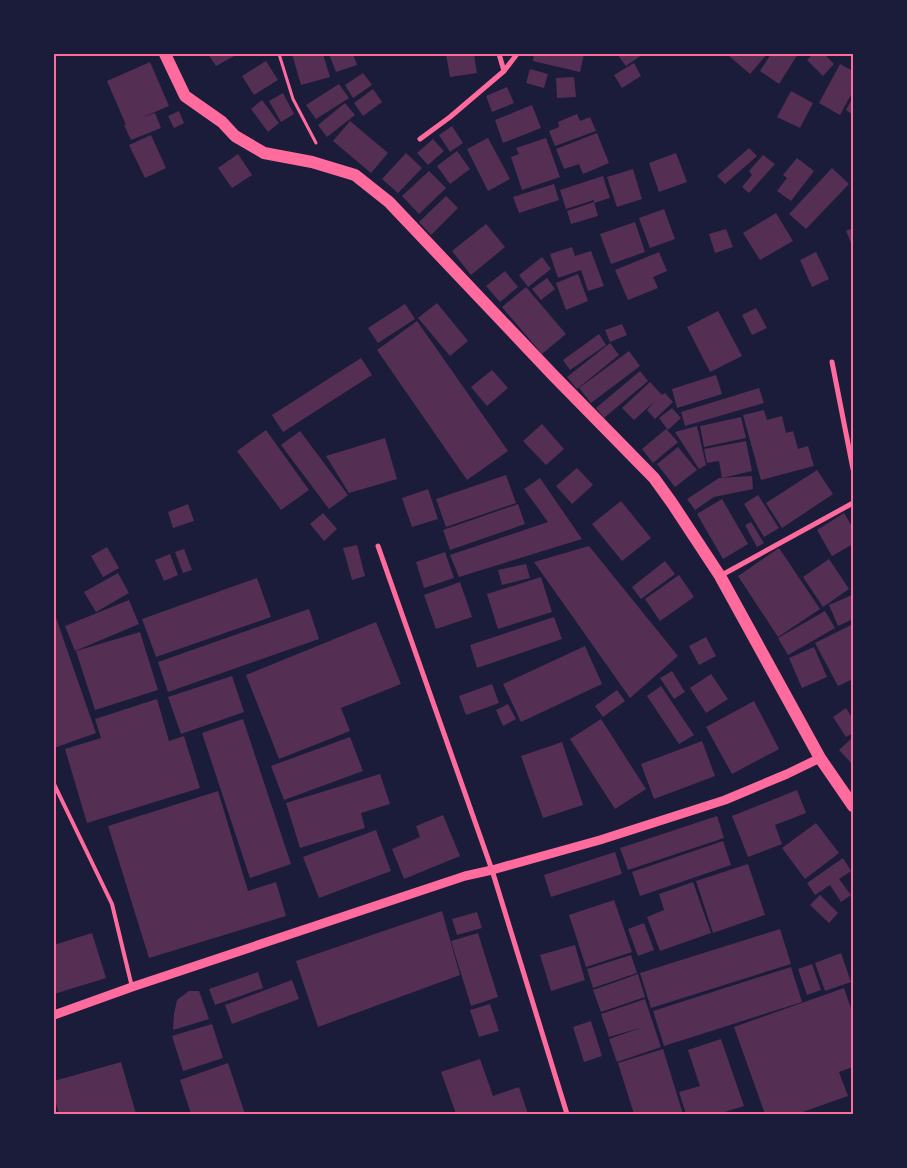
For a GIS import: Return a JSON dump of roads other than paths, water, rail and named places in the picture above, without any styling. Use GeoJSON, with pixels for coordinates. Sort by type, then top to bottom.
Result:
{"type":"FeatureCollection","features":[{"type":"Feature","properties":{"kind":"main road"},"geometry":{"type":"LineString","coordinates":[[166,54],[185,96],[222,122],[235,136],[264,153],[312,162],[355,175],[389,202],[553,375],[654,478],[720,576],[820,758],[853,806]]}},
{"type":"Feature","properties":{"kind":"street"},"geometry":{"type":"LineString","coordinates":[[499,54],[504,71]]}},
{"type":"Feature","properties":{"kind":"street"},"geometry":{"type":"LineString","coordinates":[[420,139],[504,71],[517,54]]}},
{"type":"Feature","properties":{"kind":"street"},"geometry":{"type":"LineString","coordinates":[[832,362],[853,469]]}},
{"type":"Feature","properties":{"kind":"street"},"geometry":{"type":"LineString","coordinates":[[720,576],[853,503]]}},
{"type":"Feature","properties":{"kind":"street"},"geometry":{"type":"LineString","coordinates":[[378,546],[492,870],[566,1114]]}},
{"type":"Feature","properties":{"kind":"street"},"geometry":{"type":"LineString","coordinates":[[54,1015],[132,987],[456,879],[600,840],[725,800],[820,758]]}},
{"type":"Feature","properties":{"kind":"lane"},"geometry":{"type":"LineString","coordinates":[[54,784],[112,904],[132,987]]}}]}
